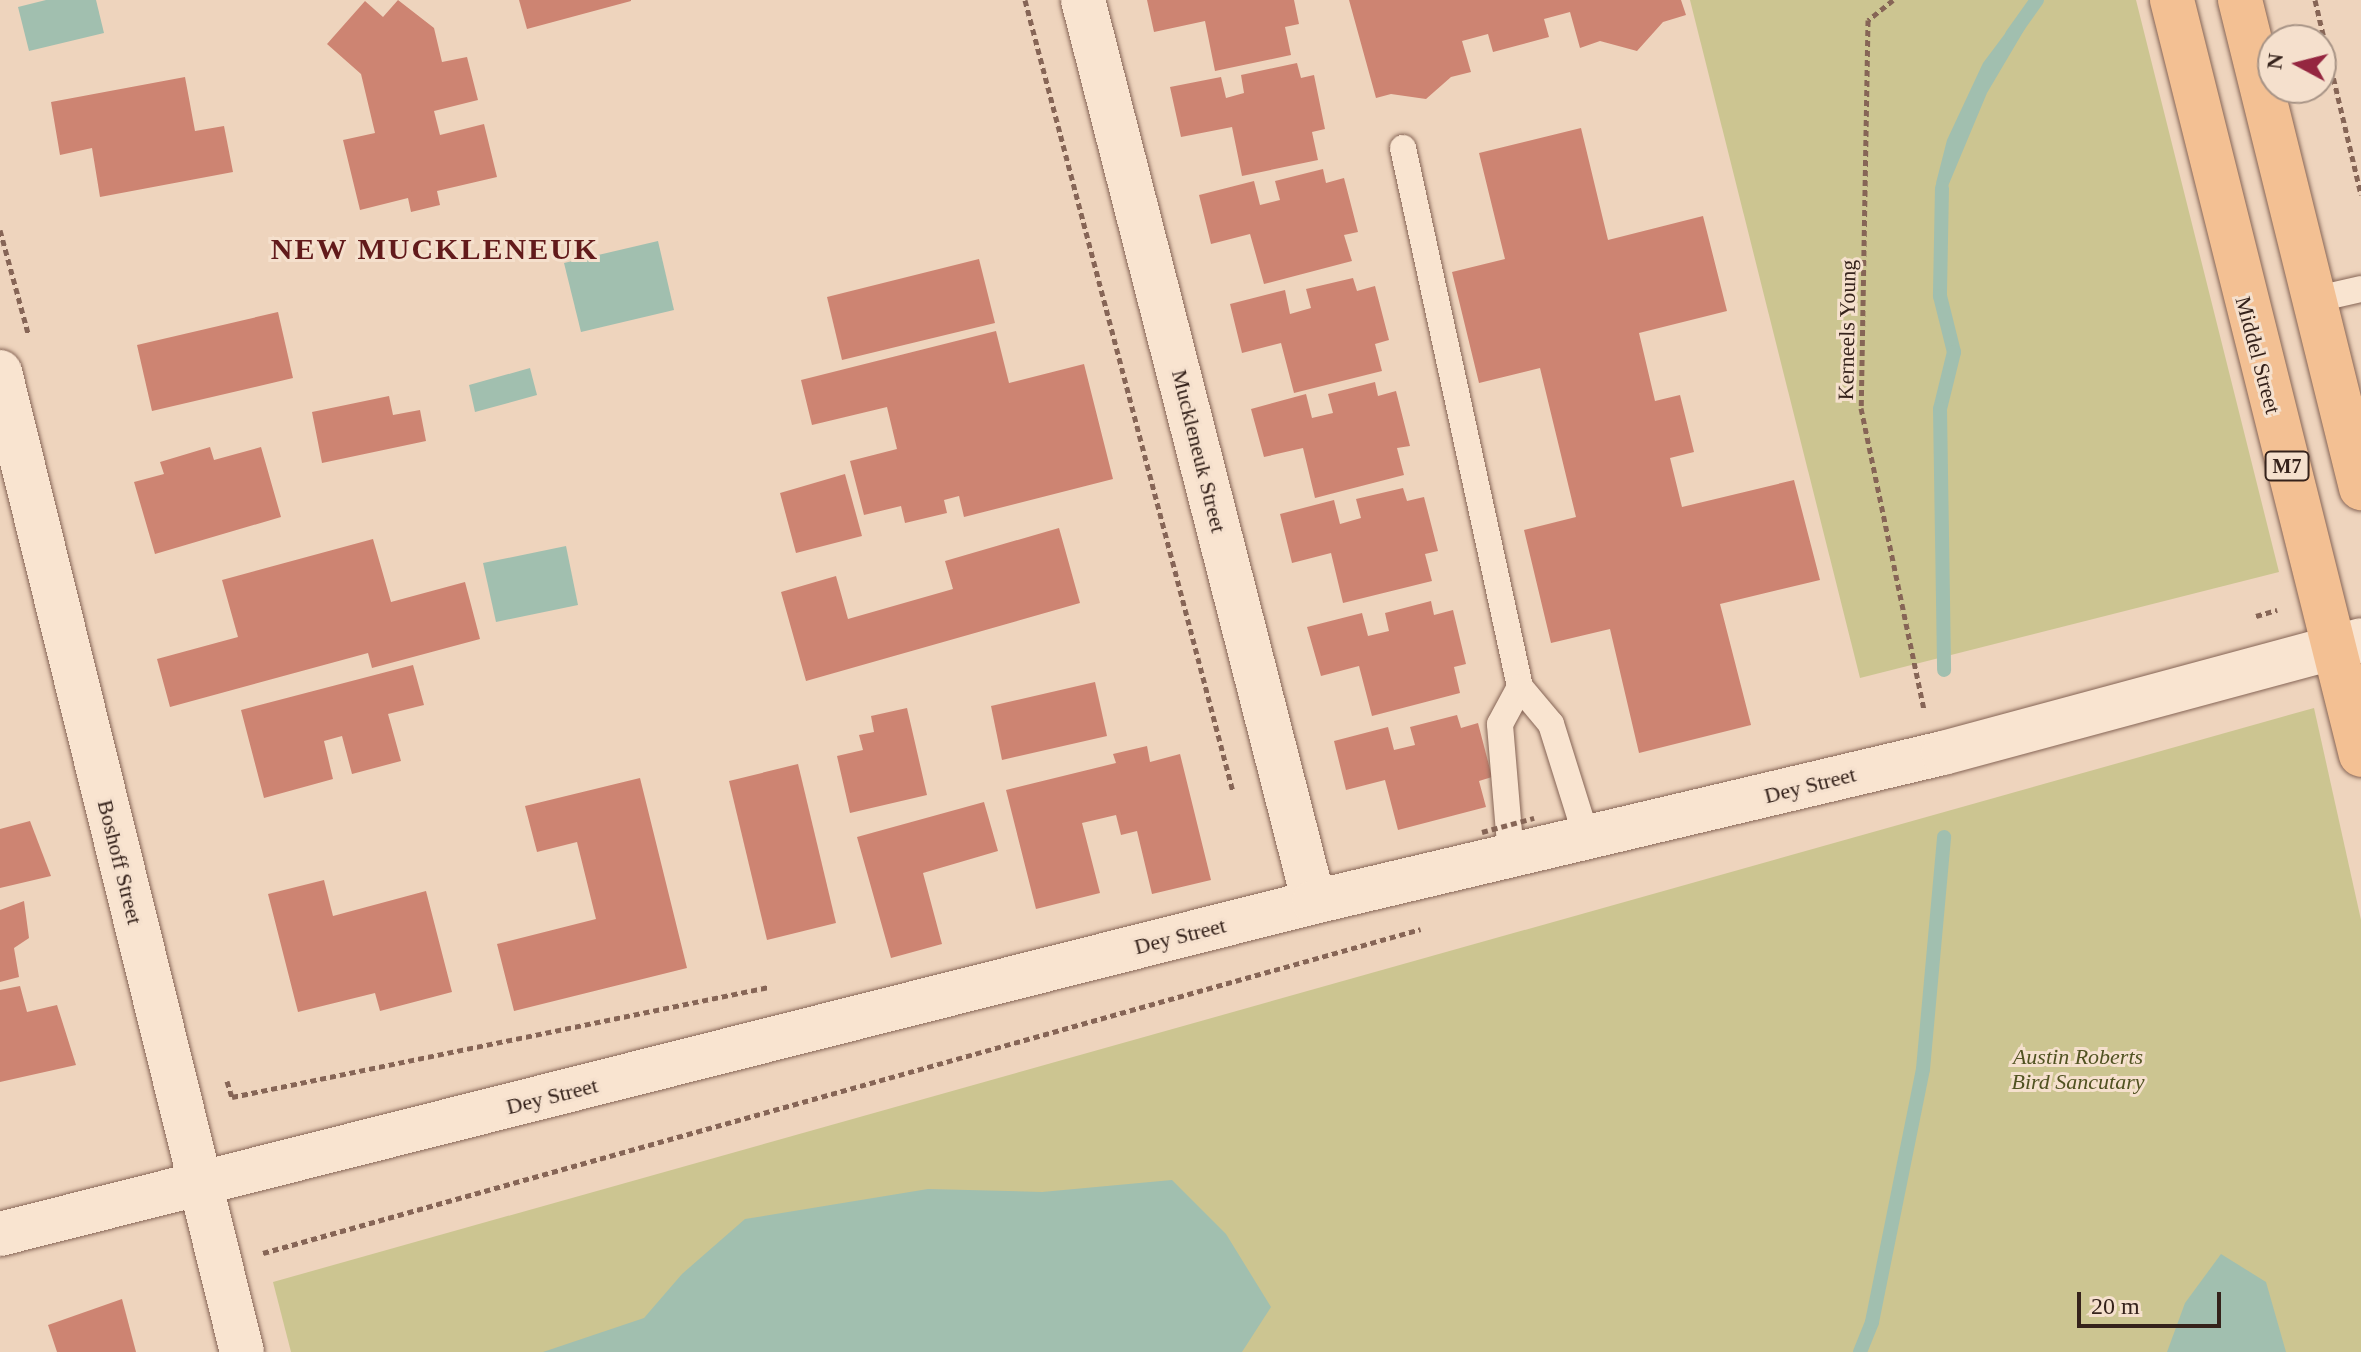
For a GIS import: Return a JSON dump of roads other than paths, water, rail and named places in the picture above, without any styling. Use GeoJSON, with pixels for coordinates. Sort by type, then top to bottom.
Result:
{"type":"FeatureCollection","features":[{"type":"Feature","properties":{"kind":"main road","name":"Middel Street"},"geometry":{"type":"LineString","coordinates":[[2172,0],[2239,286],[2348,643],[2361,755]]}},
{"type":"Feature","properties":{"kind":"main road"},"geometry":{"type":"LineString","coordinates":[[2240,0],[2313,300],[2347,373],[2361,488]]}},
{"type":"Feature","properties":{"kind":"street","name":"Muckleneuk Street"},"geometry":{"type":"LineString","coordinates":[[1083,0],[1314,902]]}},
{"type":"Feature","properties":{"kind":"street","name":"Boshoff Street"},"geometry":{"type":"LineString","coordinates":[[0,372],[242,1352]]}},
{"type":"Feature","properties":{"kind":"street","name":"Dey Street"},"geometry":{"type":"LineString","coordinates":[[0,1234],[1314,902],[1496,844],[1587,839],[1943,753],[2348,643]]}},
{"type":"Feature","properties":{"kind":"lane"},"geometry":{"type":"LineString","coordinates":[[1403,148],[1520,687],[1551,724],[1587,839]]}},
{"type":"Feature","properties":{"kind":"lane"},"geometry":{"type":"LineString","coordinates":[[2313,300],[2361,289]]}},
{"type":"Feature","properties":{"kind":"lane"},"geometry":{"type":"LineString","coordinates":[[1496,844],[1500,724],[1520,687]]}},
{"type":"Feature","properties":{"kind":"waterway"},"geometry":{"type":"LineString","coordinates":[[2012,35],[2037,0]]}},
{"type":"Feature","properties":{"kind":"waterway"},"geometry":{"type":"LineString","coordinates":[[1942,188],[1940,296],[1954,352],[1940,409],[1944,670]]}},
{"type":"Feature","properties":{"kind":"waterway"},"geometry":{"type":"LineString","coordinates":[[1860,1352],[1872,1322],[1923,1069],[1944,837]]}},
{"type":"Feature","properties":{"kind":"district","name":"NEW MUCKLENEUK"},"geometry":{"type":"Point","coordinates":[435,249]}},
{"type":"Feature","properties":{"kind":"park label","name":"Austin Roberts Bird Sancutary"},"geometry":{"type":"Point","coordinates":[2078,1068]}}]}
